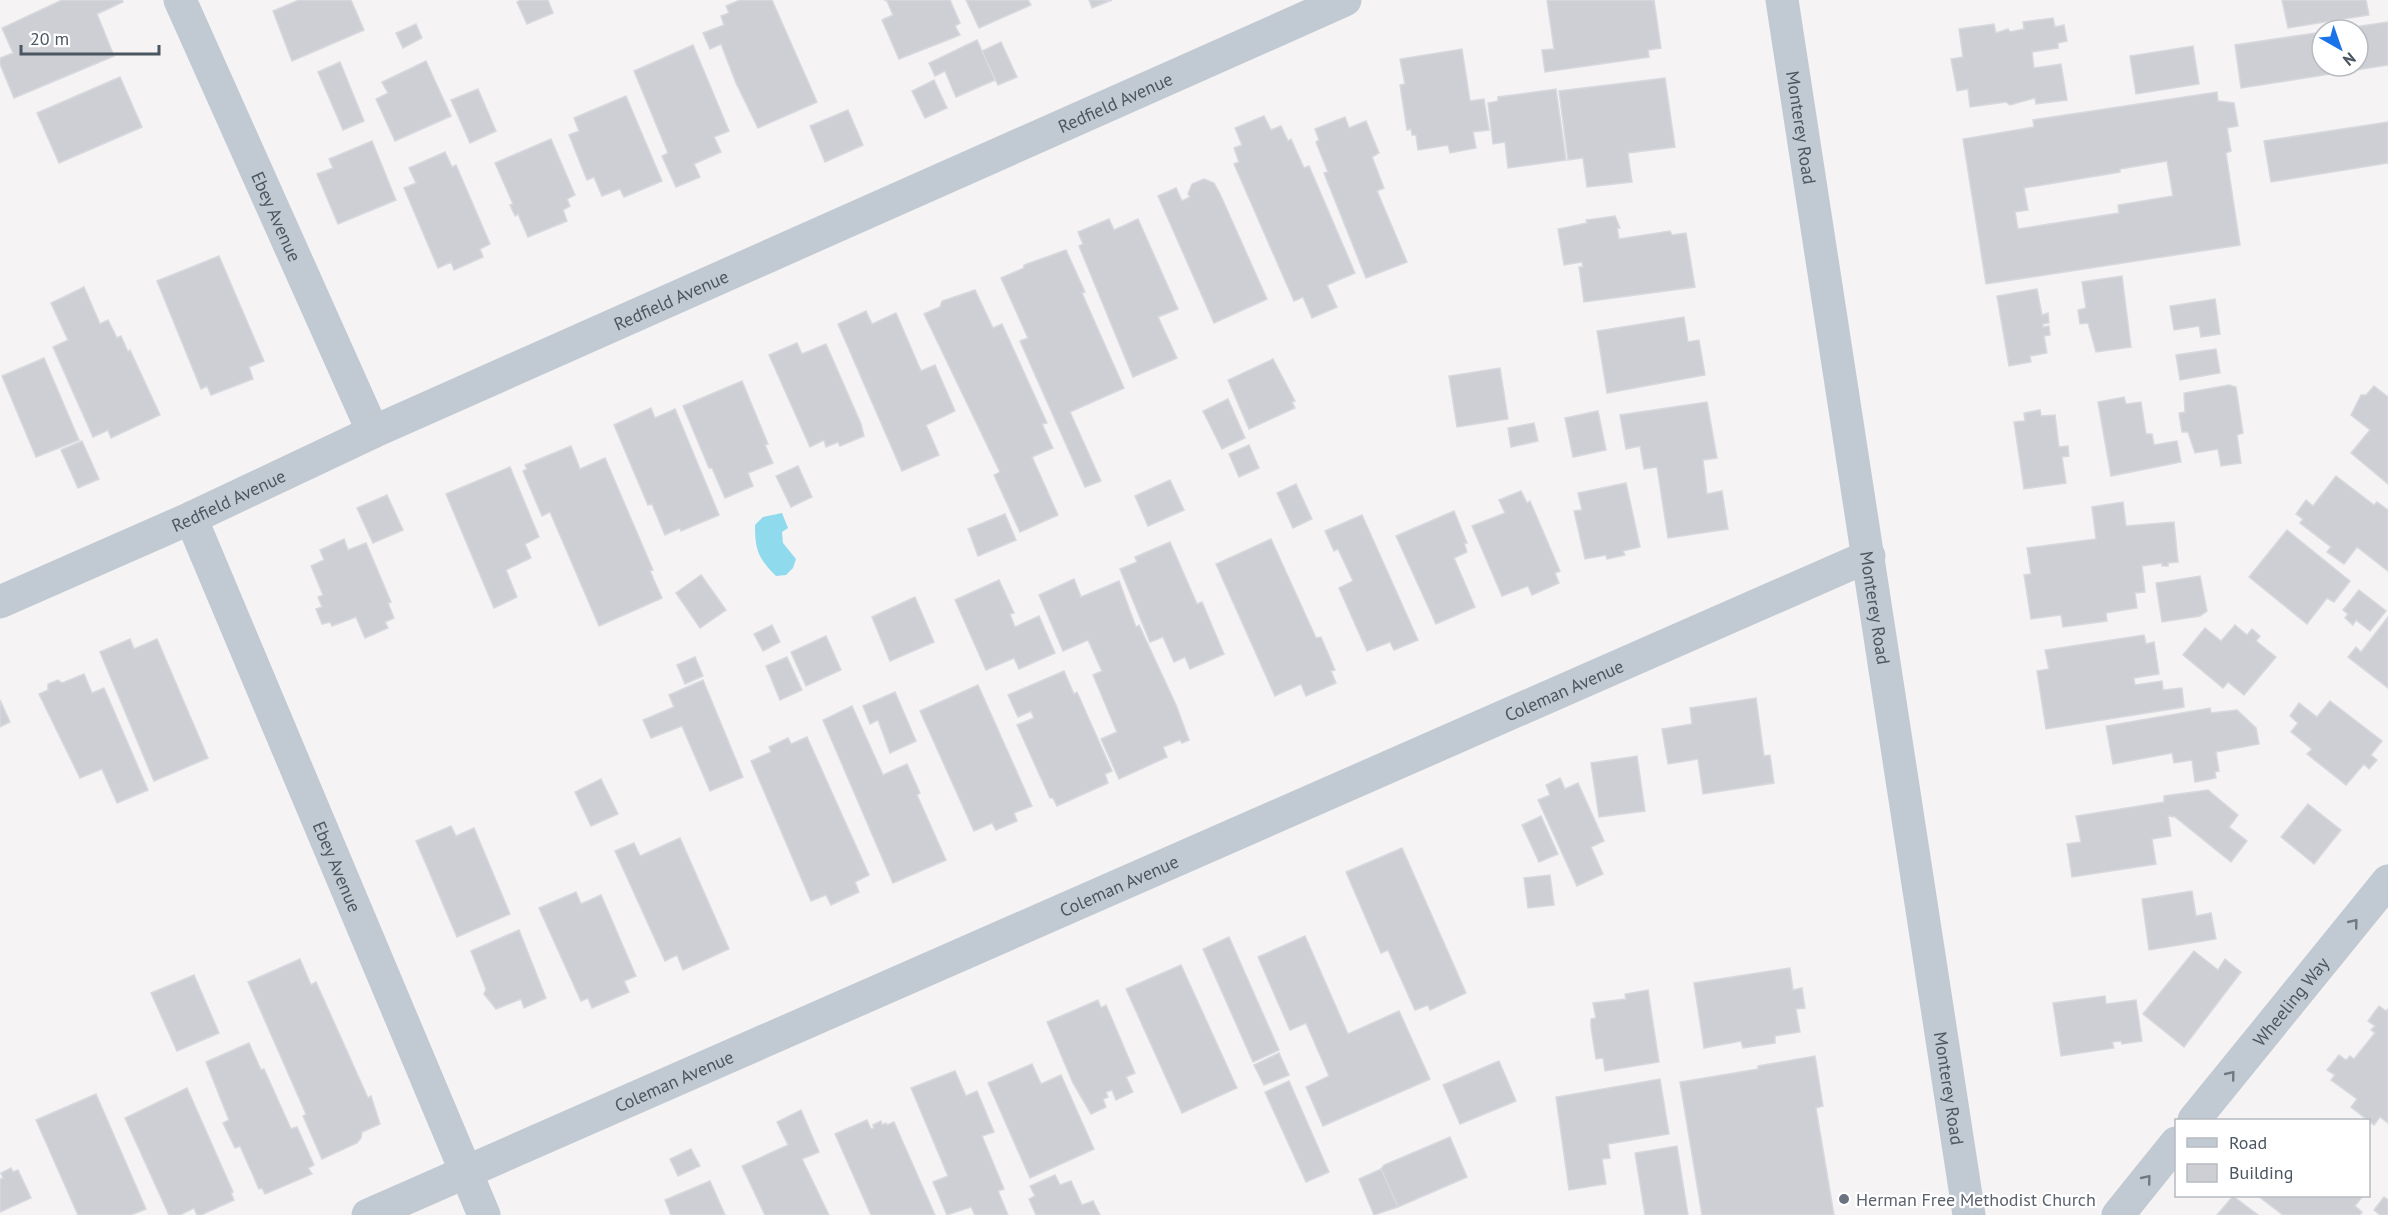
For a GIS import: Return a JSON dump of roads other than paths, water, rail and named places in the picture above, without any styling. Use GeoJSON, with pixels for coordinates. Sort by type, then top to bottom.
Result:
{"type":"FeatureCollection","features":[{"type":"Feature","properties":{"kind":"street","name":"Ebey Avenue"},"geometry":{"type":"LineString","coordinates":[[180,0],[373,432]]}},
{"type":"Feature","properties":{"kind":"street","name":"Redfield Avenue"},"geometry":{"type":"LineString","coordinates":[[0,602],[191,518],[373,432],[1345,0]]}},
{"type":"Feature","properties":{"kind":"street","name":"Monterey Road"},"geometry":{"type":"LineString","coordinates":[[1782,0],[1969,1215]]}},
{"type":"Feature","properties":{"kind":"street","name":"Ebey Avenue"},"geometry":{"type":"LineString","coordinates":[[191,518],[484,1215]]}},
{"type":"Feature","properties":{"kind":"street","name":"Coleman Avenue"},"geometry":{"type":"LineString","coordinates":[[368,1215],[466,1174],[1869,556]]}},
{"type":"Feature","properties":{"kind":"street","name":"Wheeling Way"},"geometry":{"type":"LineString","coordinates":[[2195,1119],[2388,881]]}},
{"type":"Feature","properties":{"kind":"street"},"geometry":{"type":"LineString","coordinates":[[2118,1215],[2175,1144]]}},
{"type":"Feature","properties":{"kind":"water"},"geometry":{"type":"Polygon","coordinates":[[[782,513],[788,528],[782,532],[783,543],[796,559],[793,568],[786,575],[776,576],[759,553],[755,525],[763,517],[782,513]]]}},
{"type":"Feature","properties":{"kind":"place","name":"Herman Free Methodist Church"},"geometry":{"type":"Point","coordinates":[1844,1199]}}]}
